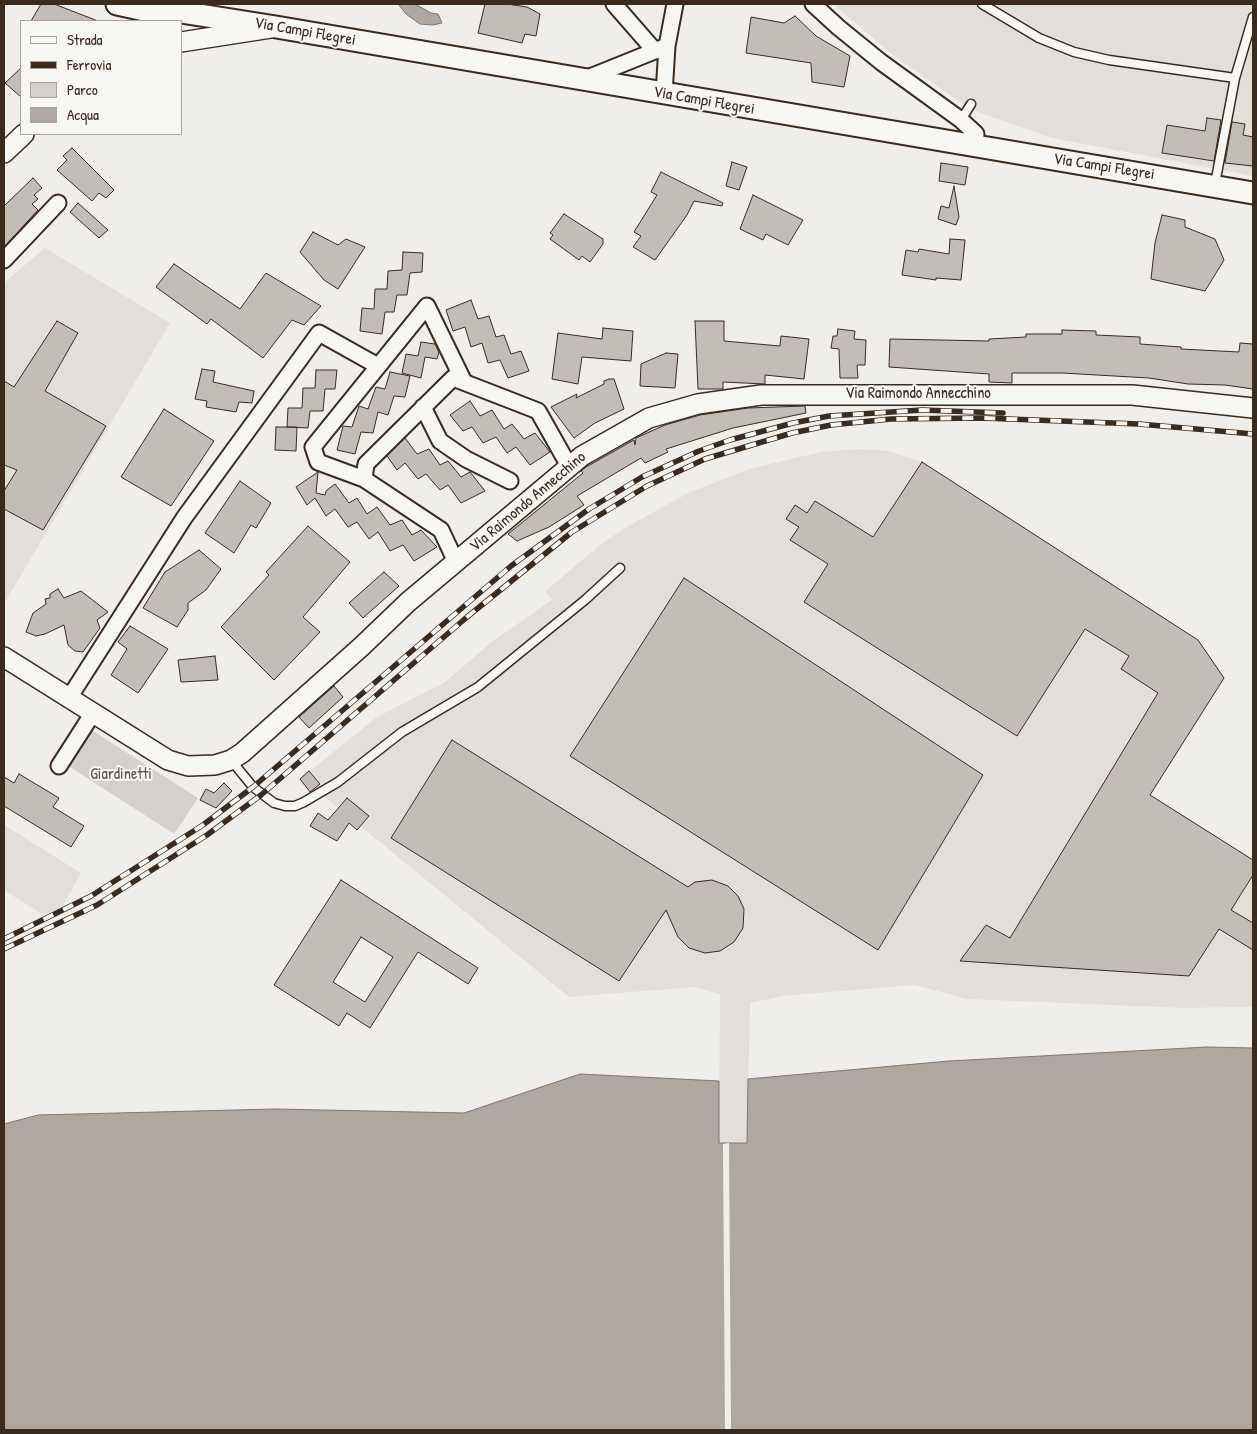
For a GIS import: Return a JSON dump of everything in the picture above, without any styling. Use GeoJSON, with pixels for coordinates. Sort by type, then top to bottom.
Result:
{"type":"FeatureCollection","features":[{"type":"Feature","properties":{"kind":"main road","name":"Via Campi Flegrei"},"geometry":{"type":"LineString","coordinates":[[117,4],[149,11],[276,27],[1253,193]]}},
{"type":"Feature","properties":{"kind":"street"},"geometry":{"type":"LineString","coordinates":[[614,4],[661,49]]}},
{"type":"Feature","properties":{"kind":"street"},"geometry":{"type":"LineString","coordinates":[[664,94],[661,49],[675,4]]}},
{"type":"Feature","properties":{"kind":"street"},"geometry":{"type":"LineString","coordinates":[[813,4],[874,56],[961,120],[976,134],[975,146]]}},
{"type":"Feature","properties":{"kind":"street"},"geometry":{"type":"LineString","coordinates":[[182,42],[276,27]]}},
{"type":"Feature","properties":{"kind":"street"},"geometry":{"type":"LineString","coordinates":[[582,80],[661,49]]}},
{"type":"Feature","properties":{"kind":"street"},"geometry":{"type":"LineString","coordinates":[[4,153],[23,135]]}},
{"type":"Feature","properties":{"kind":"street"},"geometry":{"type":"LineString","coordinates":[[4,260],[58,203]]}},
{"type":"Feature","properties":{"kind":"street"},"geometry":{"type":"LineString","coordinates":[[456,562],[441,530],[364,479],[318,462],[313,447],[426,306],[464,382]]}},
{"type":"Feature","properties":{"kind":"street"},"geometry":{"type":"LineString","coordinates":[[69,698],[184,518],[319,333],[378,366]]}},
{"type":"Feature","properties":{"kind":"street"},"geometry":{"type":"LineString","coordinates":[[364,479],[366,464],[453,378],[538,410],[569,466]]}},
{"type":"Feature","properties":{"kind":"street","name":"Via Raimondo Annecchino"},"geometry":{"type":"LineString","coordinates":[[4,657],[158,754],[173,761],[199,767],[231,760],[242,753],[361,648],[408,602],[569,466],[582,456],[649,418],[698,404],[761,395],[1132,395],[1253,408]]}},
{"type":"Feature","properties":{"kind":"street"},"geometry":{"type":"LineString","coordinates":[[423,407],[440,441],[466,459],[510,481]]}},
{"type":"Feature","properties":{"kind":"street"},"geometry":{"type":"LineString","coordinates":[[59,766],[93,713]]}},
{"type":"Feature","properties":{"kind":"lane"},"geometry":{"type":"LineString","coordinates":[[982,4],[1039,38],[1074,52],[1109,60],[1235,78]]}},
{"type":"Feature","properties":{"kind":"lane"},"geometry":{"type":"LineString","coordinates":[[1215,186],[1235,78],[1253,17]]}},
{"type":"Feature","properties":{"kind":"lane"},"geometry":{"type":"LineString","coordinates":[[961,120],[971,104]]}},
{"type":"Feature","properties":{"kind":"lane"},"geometry":{"type":"LineString","coordinates":[[231,760],[253,787],[274,803],[285,806],[304,802],[338,782],[402,732],[478,687],[585,600],[620,568]]}},
{"type":"Feature","properties":{"kind":"shaded area"},"geometry":{"type":"Polygon","coordinates":[[[833,4],[1253,4],[1253,176],[1052,138],[970,109],[893,55],[833,4]]]}},
{"type":"Feature","properties":{"kind":"shaded area"},"geometry":{"type":"Polygon","coordinates":[[[45,248],[170,323],[4,604],[4,283],[45,248]]]}},
{"type":"Feature","properties":{"kind":"shaded area"},"geometry":{"type":"Polygon","coordinates":[[[861,449],[888,451],[922,462],[1198,640],[1224,678],[1150,795],[1253,860],[1253,1007],[1183,1008],[966,999],[915,985],[782,996],[750,1003],[747,1143],[719,1144],[720,994],[694,987],[569,997],[315,789],[311,792],[300,779],[377,717],[444,683],[493,641],[552,600],[545,591],[604,542],[625,528],[688,493],[749,469],[821,452],[861,449]]]}},
{"type":"Feature","properties":{"kind":"shaded area"},"geometry":{"type":"Polygon","coordinates":[[[4,825],[81,873],[62,907],[43,915],[4,890],[4,825]]]}},
{"type":"Feature","properties":{"kind":"green space","name":"Giardinetti"},"geometry":{"type":"Polygon","coordinates":[[[90,729],[198,798],[174,834],[67,765],[90,729]]]}},
{"type":"Feature","properties":{"kind":"water"},"geometry":{"type":"Polygon","coordinates":[[[400,4],[415,4],[431,13],[438,14],[442,23],[433,25],[420,24],[406,14],[400,4]]]}},
{"type":"Feature","properties":{"kind":"water"},"geometry":{"type":"Polygon","coordinates":[[[1207,1047],[1253,1048],[1253,1430],[4,1430],[4,1124],[38,1115],[275,1109],[464,1113],[580,1074],[719,1081],[719,1143],[747,1143],[748,1079],[949,1061],[1207,1047]]]}},
{"type":"Feature","properties":{"kind":"pier"},"geometry":{"type":"Polygon","coordinates":[[[729,1143],[731,1430],[725,1430],[723,1144],[729,1143]]]}},
{"type":"Feature","properties":{"kind":"building"},"geometry":{"type":"Polygon","coordinates":[[[41,4],[54,4],[95,20],[32,20],[41,4]]]}},
{"type":"Feature","properties":{"kind":"building"},"geometry":{"type":"Polygon","coordinates":[[[485,4],[507,4],[527,7],[540,14],[536,36],[525,34],[522,43],[478,33],[485,4]]]}},
{"type":"Feature","properties":{"kind":"building"},"geometry":{"type":"Polygon","coordinates":[[[795,16],[816,36],[850,56],[844,87],[812,82],[811,63],[746,53],[751,17],[784,23],[795,16]]]}},
{"type":"Feature","properties":{"kind":"building"},"geometry":{"type":"Polygon","coordinates":[[[20,69],[20,96],[5,83],[20,69]]]}},
{"type":"Feature","properties":{"kind":"building"},"geometry":{"type":"Polygon","coordinates":[[[1207,118],[1221,120],[1214,161],[1162,153],[1167,125],[1205,131],[1207,118]]]}},
{"type":"Feature","properties":{"kind":"building"},"geometry":{"type":"Polygon","coordinates":[[[1232,122],[1245,124],[1243,135],[1253,137],[1253,166],[1225,163],[1232,122]]]}},
{"type":"Feature","properties":{"kind":"building"},"geometry":{"type":"Polygon","coordinates":[[[72,148],[114,190],[106,198],[99,193],[92,201],[57,170],[67,160],[63,156],[72,148]]]}},
{"type":"Feature","properties":{"kind":"building"},"geometry":{"type":"Polygon","coordinates":[[[732,162],[747,167],[739,190],[726,186],[732,162]]]}},
{"type":"Feature","properties":{"kind":"building"},"geometry":{"type":"Polygon","coordinates":[[[941,163],[968,167],[965,185],[939,181],[941,163]]]}},
{"type":"Feature","properties":{"kind":"building"},"geometry":{"type":"Polygon","coordinates":[[[661,172],[723,203],[722,206],[694,201],[687,215],[655,260],[633,247],[641,236],[634,232],[657,195],[651,192],[661,172]]]}},
{"type":"Feature","properties":{"kind":"building"},"geometry":{"type":"Polygon","coordinates":[[[33,178],[42,188],[34,195],[38,199],[32,204],[38,210],[4,247],[4,206],[33,178]]]}},
{"type":"Feature","properties":{"kind":"building"},"geometry":{"type":"Polygon","coordinates":[[[954,186],[959,217],[956,225],[938,219],[941,206],[949,208],[954,186]]]}},
{"type":"Feature","properties":{"kind":"building"},"geometry":{"type":"Polygon","coordinates":[[[753,195],[803,220],[788,245],[766,234],[763,240],[740,229],[753,195]]]}},
{"type":"Feature","properties":{"kind":"building"},"geometry":{"type":"Polygon","coordinates":[[[78,203],[108,230],[99,238],[70,212],[78,203]]]}},
{"type":"Feature","properties":{"kind":"building"},"geometry":{"type":"Polygon","coordinates":[[[564,214],[603,239],[603,244],[590,262],[582,256],[579,260],[550,239],[553,235],[550,233],[564,214]]]}},
{"type":"Feature","properties":{"kind":"building"},"geometry":{"type":"Polygon","coordinates":[[[1162,215],[1185,220],[1185,227],[1215,239],[1224,260],[1205,291],[1151,279],[1155,243],[1162,215]]]}},
{"type":"Feature","properties":{"kind":"building"},"geometry":{"type":"Polygon","coordinates":[[[313,232],[338,245],[346,239],[365,247],[338,289],[324,280],[300,252],[313,232]]]}},
{"type":"Feature","properties":{"kind":"building"},"geometry":{"type":"Polygon","coordinates":[[[950,239],[965,240],[961,280],[936,278],[936,280],[902,275],[906,250],[918,252],[919,249],[949,254],[950,239]]]}},
{"type":"Feature","properties":{"kind":"building"},"geometry":{"type":"Polygon","coordinates":[[[403,252],[423,253],[422,272],[410,273],[407,295],[397,295],[394,312],[385,312],[382,334],[360,331],[362,308],[374,309],[375,289],[387,289],[388,271],[402,270],[403,252]]]}},
{"type":"Feature","properties":{"kind":"building"},"geometry":{"type":"Polygon","coordinates":[[[174,264],[240,309],[266,273],[321,306],[304,325],[292,320],[263,358],[211,319],[207,324],[156,287],[174,264]]]}},
{"type":"Feature","properties":{"kind":"building"},"geometry":{"type":"Polygon","coordinates":[[[471,300],[478,319],[489,316],[496,337],[504,335],[511,354],[521,351],[529,371],[508,378],[500,360],[488,363],[482,343],[471,347],[465,327],[453,331],[446,310],[471,300]]]}},
{"type":"Feature","properties":{"kind":"building"},"geometry":{"type":"Polygon","coordinates":[[[57,321],[78,333],[45,391],[106,426],[43,530],[4,509],[4,491],[17,470],[4,465],[4,381],[14,387],[57,321]]]}},
{"type":"Feature","properties":{"kind":"building"},"geometry":{"type":"Polygon","coordinates":[[[695,321],[724,321],[724,341],[780,346],[781,336],[809,339],[804,379],[765,375],[765,384],[723,382],[723,389],[698,389],[695,321]]]}},
{"type":"Feature","properties":{"kind":"building"},"geometry":{"type":"Polygon","coordinates":[[[603,328],[633,331],[631,361],[582,357],[578,384],[552,379],[558,333],[602,339],[603,328]]]}},
{"type":"Feature","properties":{"kind":"building"},"geometry":{"type":"Polygon","coordinates":[[[838,329],[855,331],[854,339],[866,340],[865,365],[857,365],[858,378],[840,378],[839,349],[831,348],[833,336],[837,336],[838,329]]]}},
{"type":"Feature","properties":{"kind":"building"},"geometry":{"type":"Polygon","coordinates":[[[1062,330],[1096,331],[1096,335],[1140,337],[1140,344],[1181,347],[1181,349],[1239,352],[1240,343],[1253,344],[1253,389],[1225,385],[1188,384],[1149,378],[1062,373],[1012,373],[1012,383],[989,382],[989,374],[889,367],[890,339],[989,341],[989,339],[1026,337],[1026,334],[1062,334],[1062,330]]]}},
{"type":"Feature","properties":{"kind":"building"},"geometry":{"type":"Polygon","coordinates":[[[421,342],[435,344],[439,352],[437,359],[425,357],[421,378],[402,373],[406,354],[418,356],[421,342]]]}},
{"type":"Feature","properties":{"kind":"building"},"geometry":{"type":"Polygon","coordinates":[[[666,353],[678,354],[675,388],[640,386],[641,364],[666,353]]]}},
{"type":"Feature","properties":{"kind":"building"},"geometry":{"type":"Polygon","coordinates":[[[202,369],[215,371],[213,382],[254,391],[252,403],[239,402],[236,412],[206,407],[207,401],[195,399],[202,369]]]}},
{"type":"Feature","properties":{"kind":"building"},"geometry":{"type":"Polygon","coordinates":[[[316,370],[337,370],[335,389],[325,389],[323,411],[310,411],[308,428],[287,427],[288,408],[302,408],[303,388],[315,388],[316,370]]]}},
{"type":"Feature","properties":{"kind":"building"},"geometry":{"type":"Polygon","coordinates":[[[390,372],[410,376],[405,397],[394,396],[388,415],[378,412],[373,433],[361,432],[355,454],[337,450],[343,426],[352,427],[359,406],[368,409],[376,387],[385,389],[390,372]]]}},
{"type":"Feature","properties":{"kind":"building"},"geometry":{"type":"Polygon","coordinates":[[[614,379],[624,409],[595,423],[574,438],[551,407],[577,394],[576,398],[604,384],[604,381],[614,379]]]}},
{"type":"Feature","properties":{"kind":"building"},"geometry":{"type":"Polygon","coordinates":[[[470,401],[480,416],[492,410],[504,429],[512,424],[524,439],[535,433],[550,452],[530,465],[516,447],[507,453],[496,437],[483,443],[472,427],[463,431],[450,415],[470,401]]]}},
{"type":"Feature","properties":{"kind":"building"},"geometry":{"type":"Polygon","coordinates":[[[805,406],[806,413],[733,428],[666,449],[668,452],[645,463],[641,458],[577,496],[584,505],[549,527],[517,541],[508,534],[583,473],[581,471],[586,467],[634,440],[635,445],[636,438],[665,425],[700,415],[748,408],[805,406]]]}},
{"type":"Feature","properties":{"kind":"building"},"geometry":{"type":"Polygon","coordinates":[[[164,409],[214,441],[171,506],[121,477],[164,409]]]}},
{"type":"Feature","properties":{"kind":"building"},"geometry":{"type":"Polygon","coordinates":[[[276,427],[297,427],[296,451],[275,450],[276,427]]]}},
{"type":"Feature","properties":{"kind":"building"},"geometry":{"type":"Polygon","coordinates":[[[405,438],[417,454],[429,449],[440,465],[448,461],[461,477],[470,472],[485,491],[461,503],[448,485],[440,490],[426,474],[418,479],[405,463],[397,470],[387,456],[405,438]]]}},
{"type":"Feature","properties":{"kind":"building"},"geometry":{"type":"Polygon","coordinates":[[[922,462],[1198,640],[1224,678],[1150,795],[1253,860],[1253,875],[1231,910],[1253,923],[1253,950],[1219,929],[1189,976],[960,961],[986,925],[1010,938],[1158,693],[1121,669],[1129,656],[1085,629],[1017,736],[804,602],[828,564],[790,540],[799,527],[786,519],[795,505],[807,513],[815,501],[873,537],[922,462]]]}},
{"type":"Feature","properties":{"kind":"building"},"geometry":{"type":"Polygon","coordinates":[[[318,472],[316,493],[325,495],[326,491],[335,484],[349,503],[357,498],[367,514],[377,507],[390,525],[402,520],[412,535],[421,530],[437,547],[414,561],[403,545],[390,551],[378,532],[369,539],[357,522],[348,527],[335,509],[326,516],[315,498],[307,505],[296,487],[318,472]]]}},
{"type":"Feature","properties":{"kind":"building"},"geometry":{"type":"Polygon","coordinates":[[[240,481],[271,503],[256,528],[251,525],[234,553],[205,533],[240,481]]]}},
{"type":"Feature","properties":{"kind":"building"},"geometry":{"type":"Polygon","coordinates":[[[308,526],[350,562],[303,617],[320,632],[274,680],[221,627],[269,575],[266,572],[308,526]]]}},
{"type":"Feature","properties":{"kind":"building"},"geometry":{"type":"Polygon","coordinates":[[[199,550],[221,569],[206,590],[188,603],[188,610],[177,627],[143,608],[165,572],[199,550]]]}},
{"type":"Feature","properties":{"kind":"building"},"geometry":{"type":"Polygon","coordinates":[[[384,572],[399,586],[363,618],[349,603],[384,572]]]}},
{"type":"Feature","properties":{"kind":"building"},"geometry":{"type":"Polygon","coordinates":[[[684,578],[983,775],[878,950],[570,756],[684,578]]]}},
{"type":"Feature","properties":{"kind":"building"},"geometry":{"type":"Polygon","coordinates":[[[58,589],[64,598],[81,591],[108,612],[97,620],[100,628],[83,652],[75,651],[68,645],[64,625],[36,636],[26,632],[33,613],[46,604],[45,599],[50,598],[50,594],[58,589]]]}},
{"type":"Feature","properties":{"kind":"building"},"geometry":{"type":"Polygon","coordinates":[[[130,626],[168,649],[138,693],[111,675],[127,649],[118,642],[130,626]]]}},
{"type":"Feature","properties":{"kind":"building"},"geometry":{"type":"Polygon","coordinates":[[[215,656],[218,680],[181,682],[178,660],[215,656]]]}},
{"type":"Feature","properties":{"kind":"building"},"geometry":{"type":"Polygon","coordinates":[[[334,686],[343,697],[309,728],[299,717],[334,686]]]}},
{"type":"Feature","properties":{"kind":"building"},"geometry":{"type":"Polygon","coordinates":[[[452,740],[688,887],[695,882],[712,880],[728,886],[738,896],[744,909],[743,928],[734,942],[720,951],[705,953],[689,948],[678,937],[666,910],[619,981],[391,838],[452,740]]]}},
{"type":"Feature","properties":{"kind":"building"},"geometry":{"type":"Polygon","coordinates":[[[309,771],[320,784],[310,792],[300,779],[309,771]]]}},
{"type":"Feature","properties":{"kind":"building"},"geometry":{"type":"Polygon","coordinates":[[[19,774],[59,798],[53,807],[84,826],[71,847],[4,806],[4,777],[14,783],[19,774]]]}},
{"type":"Feature","properties":{"kind":"building"},"geometry":{"type":"Polygon","coordinates":[[[224,783],[232,791],[216,808],[200,800],[206,789],[214,793],[224,783]]]}},
{"type":"Feature","properties":{"kind":"building"},"geometry":{"type":"Polygon","coordinates":[[[347,798],[369,816],[357,830],[349,823],[337,841],[310,826],[318,813],[328,820],[347,798]]]}},
{"type":"Feature","properties":{"kind":"building"},"geometry":{"type":"Polygon","coordinates":[[[341,880],[478,968],[468,984],[418,952],[370,1028],[347,1013],[339,1026],[274,985],[341,880]],[[361,937],[333,982],[365,1002],[393,957],[361,937]]]}},
{"type":"Feature","properties":{"kind":"railway"},"geometry":{"type":"LineString","coordinates":[[4,939],[91,896],[203,825],[253,787],[511,566],[589,509],[642,477],[699,451],[730,440],[793,423],[829,416],[922,410],[1003,413]]}},
{"type":"Feature","properties":{"kind":"railway"},"geometry":{"type":"LineString","coordinates":[[4,949],[97,905],[207,835],[261,795],[467,617],[572,532],[647,486],[705,459],[792,433],[831,425],[891,419],[982,418],[1139,424],[1253,434]]}}]}
